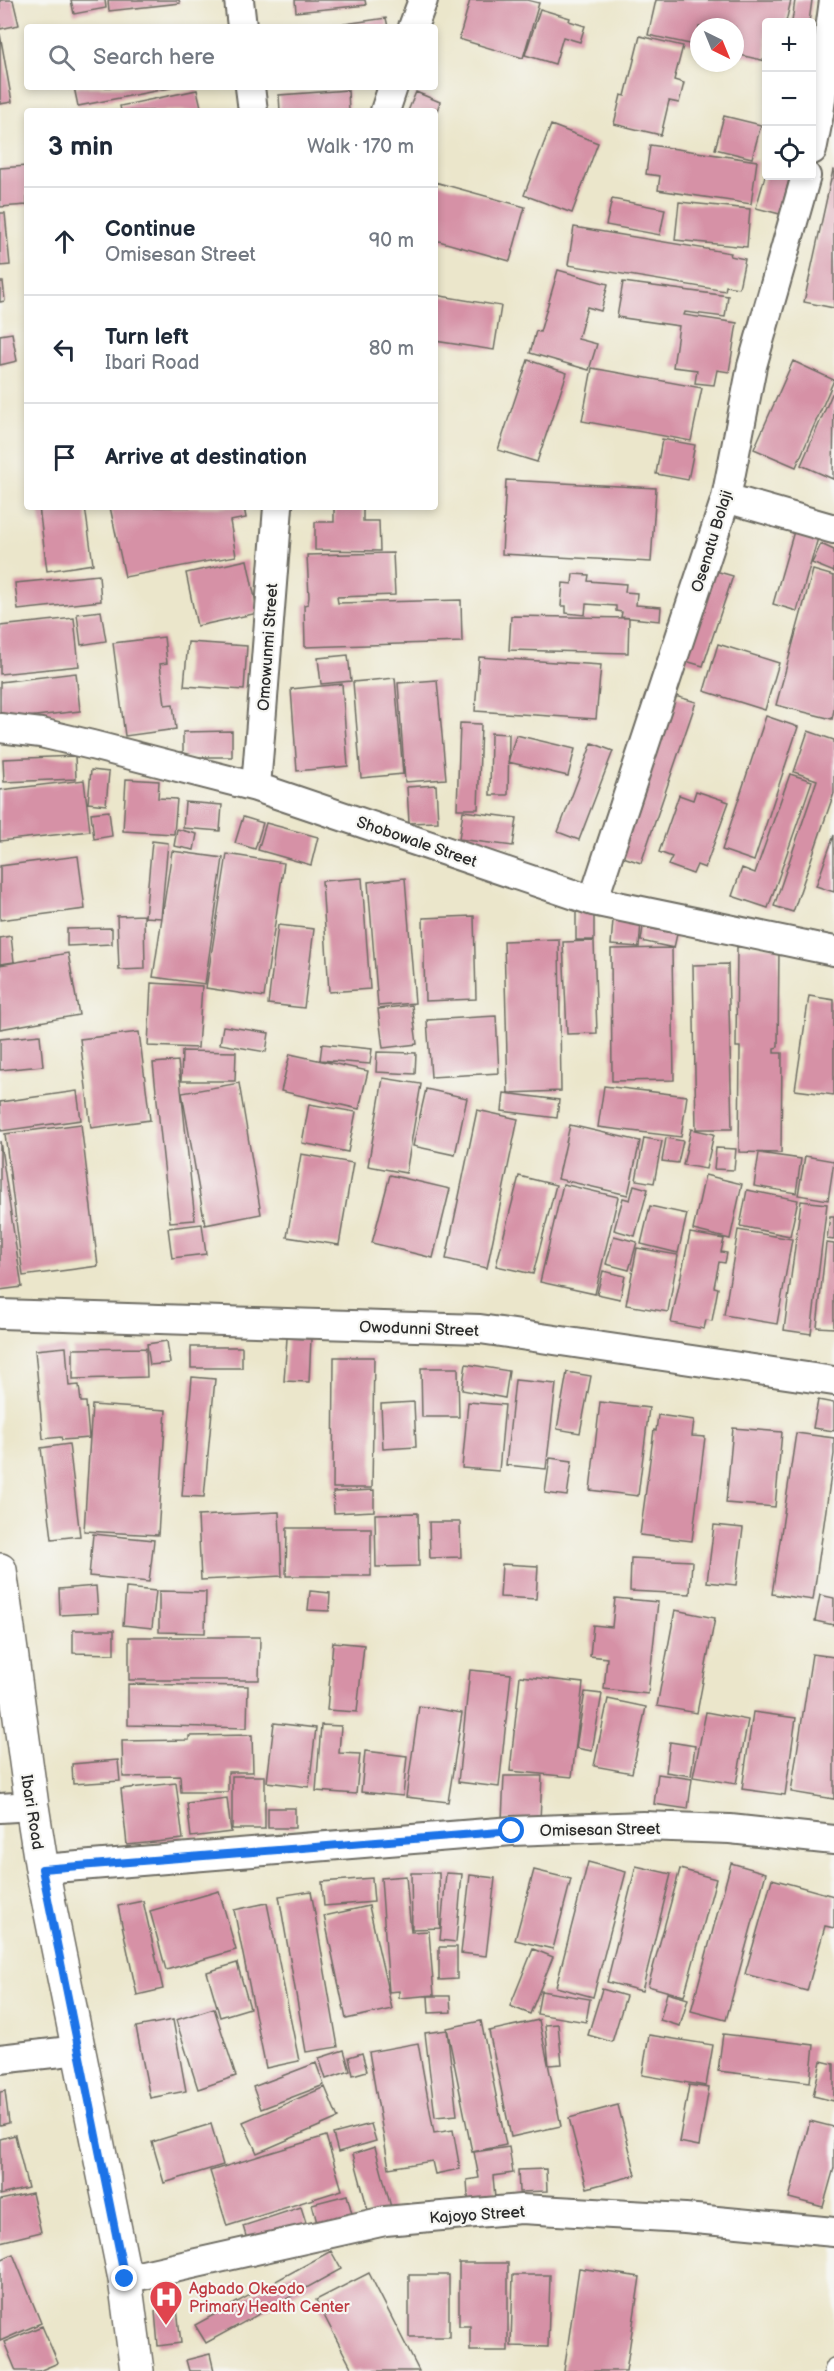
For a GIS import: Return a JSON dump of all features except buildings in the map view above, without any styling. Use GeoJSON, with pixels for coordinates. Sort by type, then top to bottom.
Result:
{"type":"FeatureCollection","features":[{"type":"Feature","properties":{"kind":"street"},"geometry":{"type":"LineString","coordinates":[[239,0],[242,24]]}},
{"type":"Feature","properties":{"kind":"street"},"geometry":{"type":"LineString","coordinates":[[414,24],[423,0]]}},
{"type":"Feature","properties":{"kind":"street"},"geometry":{"type":"LineString","coordinates":[[816,140],[826,116],[834,0]]}},
{"type":"Feature","properties":{"kind":"street"},"geometry":{"type":"LineString","coordinates":[[250,90],[253,108]]}},
{"type":"Feature","properties":{"kind":"street"},"geometry":{"type":"LineString","coordinates":[[386,108],[392,90]]}},
{"type":"Feature","properties":{"kind":"street","name":"Osenatu Bolaji"},"geometry":{"type":"LineString","coordinates":[[593,901],[726,498],[753,366],[805,180]]}},
{"type":"Feature","properties":{"kind":"street"},"geometry":{"type":"LineString","coordinates":[[726,498],[834,529]]}},
{"type":"Feature","properties":{"kind":"street","name":"Omowunmi Street"},"geometry":{"type":"LineString","coordinates":[[256,787],[278,510]]}},
{"type":"Feature","properties":{"kind":"street","name":"Shobowale Street"},"geometry":{"type":"LineString","coordinates":[[0,728],[41,733],[256,787],[593,901],[834,951]]}},
{"type":"Feature","properties":{"kind":"street","name":"Owodunni Street"},"geometry":{"type":"LineString","coordinates":[[0,1314],[480,1329],[834,1382]]}},
{"type":"Feature","properties":{"kind":"street","name":"Ibari Road"},"geometry":{"type":"LineString","coordinates":[[0,1570],[16,1807],[42,1869],[125,2279],[137,2371]]}},
{"type":"Feature","properties":{"kind":"street","name":"Omisesan Street"},"geometry":{"type":"LineString","coordinates":[[42,1869],[524,1830],[643,1826],[730,1829],[834,1840]]}},
{"type":"Feature","properties":{"kind":"street"},"geometry":{"type":"LineString","coordinates":[[0,2059],[79,2050]]}},
{"type":"Feature","properties":{"kind":"street","name":"Kajoyo Street"},"geometry":{"type":"LineString","coordinates":[[125,2279],[385,2221],[521,2209],[685,2218],[834,2232]]}},
{"type":"Feature","properties":{"kind":"lane"},"geometry":{"type":"LineString","coordinates":[[832,2371],[834,2366]]}},
{"type":"Feature","properties":{"kind":"place","name":"Agbado Okeodo Primary Health Center"},"geometry":{"type":"Point","coordinates":[166,2326]}},
{"type":"Feature","properties":{"kind":"route"},"geometry":{"type":"LineString","coordinates":[[125,2279],[42,1869],[512,1831]]}}]}
